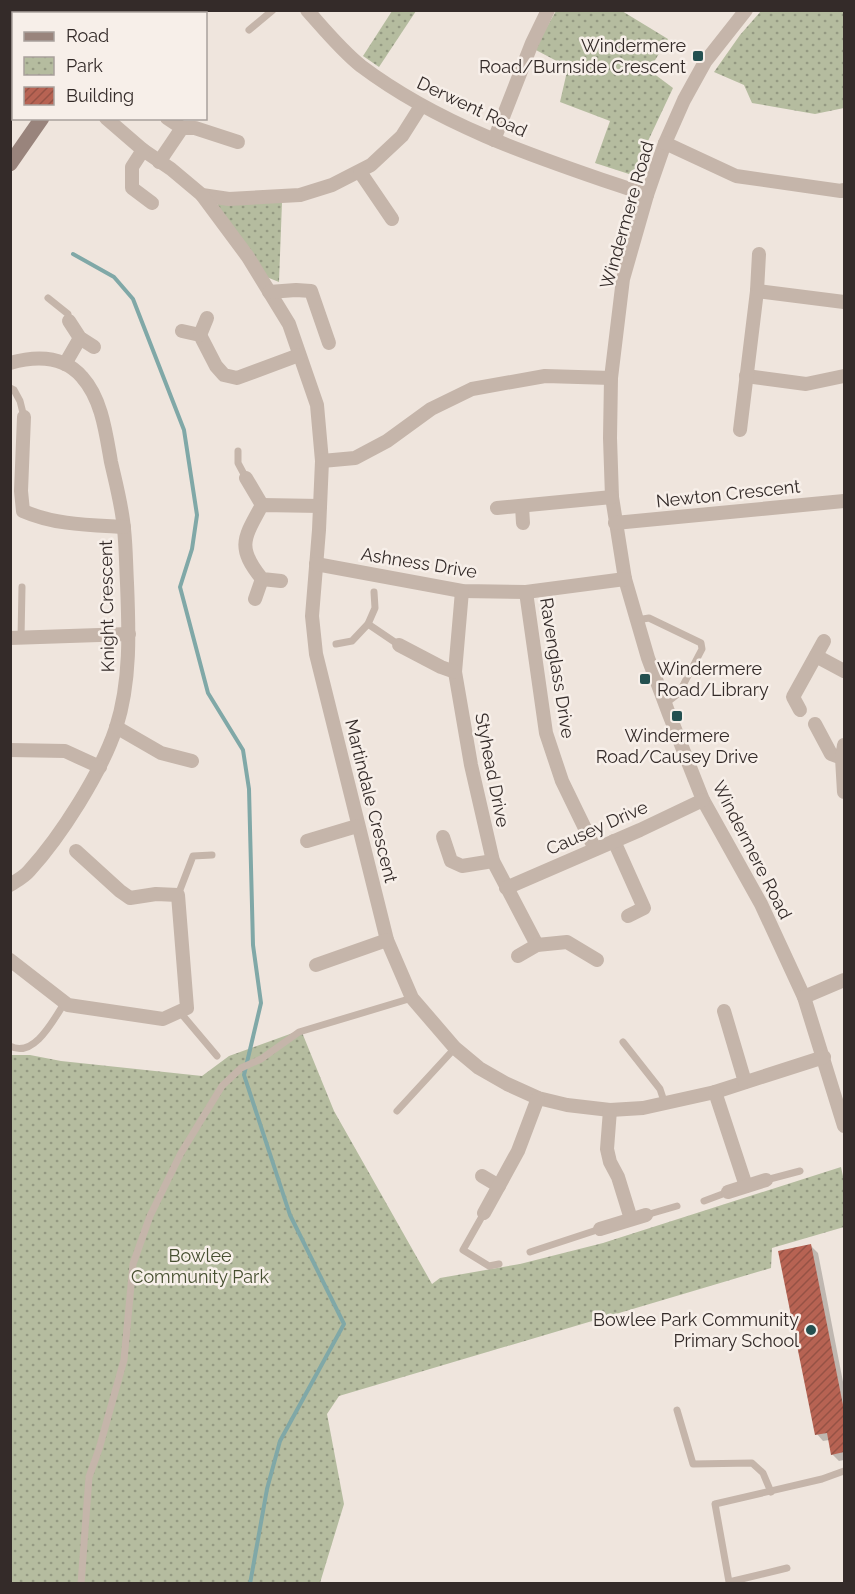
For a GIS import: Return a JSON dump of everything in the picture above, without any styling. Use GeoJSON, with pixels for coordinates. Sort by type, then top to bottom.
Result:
{"type":"FeatureCollection","features":[{"type":"Feature","properties":{"kind":"street","name":"Derwent Road"},"geometry":{"type":"LineString","coordinates":[[307,10],[359,64],[422,106],[494,140],[647,195]]}},
{"type":"Feature","properties":{"kind":"street"},"geometry":{"type":"LineString","coordinates":[[494,140],[532,43],[548,10]]}},
{"type":"Feature","properties":{"kind":"street","name":"Windermere Road"},"geometry":{"type":"LineString","coordinates":[[746,10],[705,62],[684,100],[665,143],[647,195],[623,279],[611,378],[612,497],[625,579],[648,658],[703,800],[761,904],[804,997],[844,1126]]}},
{"type":"Feature","properties":{"kind":"street"},"geometry":{"type":"LineString","coordinates":[[108,120],[202,195],[229,199],[300,195],[332,185],[360,172],[371,165],[402,136],[422,106]]}},
{"type":"Feature","properties":{"kind":"street"},"geometry":{"type":"LineString","coordinates":[[10,164],[41,120]]}},
{"type":"Feature","properties":{"kind":"street"},"geometry":{"type":"LineString","coordinates":[[170,120],[182,128],[195,128],[238,142]]}},
{"type":"Feature","properties":{"kind":"street"},"geometry":{"type":"LineString","coordinates":[[159,162],[182,128]]}},
{"type":"Feature","properties":{"kind":"street"},"geometry":{"type":"LineString","coordinates":[[665,143],[736,176],[844,190]]}},
{"type":"Feature","properties":{"kind":"street"},"geometry":{"type":"LineString","coordinates":[[143,150],[132,167],[132,188],[152,203]]}},
{"type":"Feature","properties":{"kind":"street"},"geometry":{"type":"LineString","coordinates":[[360,172],[392,219]]}},
{"type":"Feature","properties":{"kind":"street","name":"Martindale Crescent"},"geometry":{"type":"LineString","coordinates":[[202,195],[248,257],[289,324],[317,405],[322,460],[312,616],[316,654],[387,940],[412,998],[455,1048],[488,1074],[538,1098],[567,1105],[610,1110],[665,1104],[716,1092],[824,1057]]}},
{"type":"Feature","properties":{"kind":"street"},"geometry":{"type":"LineString","coordinates":[[740,430],[757,291],[759,254]]}},
{"type":"Feature","properties":{"kind":"street"},"geometry":{"type":"LineString","coordinates":[[269,292],[311,291],[329,343]]}},
{"type":"Feature","properties":{"kind":"street"},"geometry":{"type":"LineString","coordinates":[[757,291],[844,302]]}},
{"type":"Feature","properties":{"kind":"street"},"geometry":{"type":"LineString","coordinates":[[207,318],[200,335],[216,366],[224,375],[237,378],[299,355]]}},
{"type":"Feature","properties":{"kind":"street"},"geometry":{"type":"LineString","coordinates":[[69,321],[80,338],[94,348]]}},
{"type":"Feature","properties":{"kind":"street"},"geometry":{"type":"LineString","coordinates":[[182,331],[200,335]]}},
{"type":"Feature","properties":{"kind":"street"},"geometry":{"type":"LineString","coordinates":[[65,364],[80,338]]}},
{"type":"Feature","properties":{"kind":"street","name":"Knight Crescent"},"geometry":{"type":"LineString","coordinates":[[10,363],[30,357],[47,358],[65,364],[80,375],[90,387],[99,407],[124,527],[129,634],[127,673],[116,727],[100,767],[62,828],[28,873],[10,885]]}},
{"type":"Feature","properties":{"kind":"street"},"geometry":{"type":"LineString","coordinates":[[322,460],[355,458],[387,441],[431,409],[472,389],[545,376],[611,378]]}},
{"type":"Feature","properties":{"kind":"street"},"geometry":{"type":"LineString","coordinates":[[746,376],[806,384],[844,376]]}},
{"type":"Feature","properties":{"kind":"street"},"geometry":{"type":"LineString","coordinates":[[24,417],[20,511],[68,524],[124,527]]}},
{"type":"Feature","properties":{"kind":"street"},"geometry":{"type":"LineString","coordinates":[[246,478],[262,505]]}},
{"type":"Feature","properties":{"kind":"street"},"geometry":{"type":"LineString","coordinates":[[497,508],[612,497]]}},
{"type":"Feature","properties":{"kind":"street","name":"Newton Crescent"},"geometry":{"type":"LineString","coordinates":[[615,524],[844,501]]}},
{"type":"Feature","properties":{"kind":"street"},"geometry":{"type":"LineString","coordinates":[[262,505],[320,506]]}},
{"type":"Feature","properties":{"kind":"street"},"geometry":{"type":"LineString","coordinates":[[262,505],[247,534],[244,550],[250,564],[262,579],[281,581]]}},
{"type":"Feature","properties":{"kind":"street"},"geometry":{"type":"LineString","coordinates":[[522,506],[523,523]]}},
{"type":"Feature","properties":{"kind":"street","name":"Ashness Drive"},"geometry":{"type":"LineString","coordinates":[[316,564],[462,591],[526,592],[625,579]]}},
{"type":"Feature","properties":{"kind":"street"},"geometry":{"type":"LineString","coordinates":[[255,599],[262,579]]}},
{"type":"Feature","properties":{"kind":"street","name":"Styhead Drive"},"geometry":{"type":"LineString","coordinates":[[462,591],[455,672],[471,765],[493,861],[537,945]]}},
{"type":"Feature","properties":{"kind":"street","name":"Ravenglass Drive"},"geometry":{"type":"LineString","coordinates":[[526,592],[546,733],[562,780],[595,849]]}},
{"type":"Feature","properties":{"kind":"street"},"geometry":{"type":"LineString","coordinates":[[16,638],[129,634]]}},
{"type":"Feature","properties":{"kind":"street"},"geometry":{"type":"LineString","coordinates":[[800,710],[793,697],[824,641]]}},
{"type":"Feature","properties":{"kind":"street"},"geometry":{"type":"LineString","coordinates":[[399,645],[455,672]]}},
{"type":"Feature","properties":{"kind":"street"},"geometry":{"type":"LineString","coordinates":[[816,656],[844,671]]}},
{"type":"Feature","properties":{"kind":"street"},"geometry":{"type":"LineString","coordinates":[[815,724],[831,754],[843,751],[844,792]]}},
{"type":"Feature","properties":{"kind":"street"},"geometry":{"type":"LineString","coordinates":[[116,727],[161,753],[192,761]]}},
{"type":"Feature","properties":{"kind":"street"},"geometry":{"type":"LineString","coordinates":[[10,750],[65,751],[100,767]]}},
{"type":"Feature","properties":{"kind":"street","name":"Causey Drive"},"geometry":{"type":"LineString","coordinates":[[506,888],[703,800]]}},
{"type":"Feature","properties":{"kind":"street"},"geometry":{"type":"LineString","coordinates":[[308,841],[328,827],[357,826]]}},
{"type":"Feature","properties":{"kind":"street"},"geometry":{"type":"LineString","coordinates":[[443,837],[451,861],[462,866],[493,861]]}},
{"type":"Feature","properties":{"kind":"street"},"geometry":{"type":"LineString","coordinates":[[614,841],[644,908],[628,916]]}},
{"type":"Feature","properties":{"kind":"street"},"geometry":{"type":"LineString","coordinates":[[10,960],[68,1005],[163,1019],[187,1008],[178,895],[156,894],[130,898],[76,851]]}},
{"type":"Feature","properties":{"kind":"street"},"geometry":{"type":"LineString","coordinates":[[316,965],[333,952],[387,940]]}},
{"type":"Feature","properties":{"kind":"street"},"geometry":{"type":"LineString","coordinates":[[519,956],[537,945],[567,942],[597,960]]}},
{"type":"Feature","properties":{"kind":"street"},"geometry":{"type":"LineString","coordinates":[[804,997],[844,981]]}},
{"type":"Feature","properties":{"kind":"street"},"geometry":{"type":"LineString","coordinates":[[724,1011],[745,1082]]}},
{"type":"Feature","properties":{"kind":"street"},"geometry":{"type":"LineString","coordinates":[[716,1092],[746,1185]]}},
{"type":"Feature","properties":{"kind":"street"},"geometry":{"type":"LineString","coordinates":[[484,1213],[518,1151],[538,1098]]}},
{"type":"Feature","properties":{"kind":"street"},"geometry":{"type":"LineString","coordinates":[[610,1110],[607,1149],[631,1219]]}},
{"type":"Feature","properties":{"kind":"street"},"geometry":{"type":"LineString","coordinates":[[482,1176],[499,1186]]}},
{"type":"Feature","properties":{"kind":"street"},"geometry":{"type":"LineString","coordinates":[[728,1192],[766,1180]]}},
{"type":"Feature","properties":{"kind":"street"},"geometry":{"type":"LineString","coordinates":[[600,1229],[646,1215]]}},
{"type":"Feature","properties":{"kind":"lane"},"geometry":{"type":"LineString","coordinates":[[249,30],[273,10]]}},
{"type":"Feature","properties":{"kind":"lane"},"geometry":{"type":"LineString","coordinates":[[48,298],[68,314],[69,321]]}},
{"type":"Feature","properties":{"kind":"lane"},"geometry":{"type":"LineString","coordinates":[[10,388],[14,390],[20,401],[24,417]]}},
{"type":"Feature","properties":{"kind":"lane"},"geometry":{"type":"LineString","coordinates":[[238,451],[238,463],[246,478]]}},
{"type":"Feature","properties":{"kind":"lane"},"geometry":{"type":"LineString","coordinates":[[16,638],[22,587]]}},
{"type":"Feature","properties":{"kind":"lane"},"geometry":{"type":"LineString","coordinates":[[336,645],[352,641],[368,624],[375,608],[374,592]]}},
{"type":"Feature","properties":{"kind":"lane"},"geometry":{"type":"LineString","coordinates":[[637,621],[649,618],[701,644],[702,648],[680,693],[665,704]]}},
{"type":"Feature","properties":{"kind":"lane"},"geometry":{"type":"LineString","coordinates":[[368,624],[399,645]]}},
{"type":"Feature","properties":{"kind":"lane"},"geometry":{"type":"LineString","coordinates":[[178,895],[193,856],[212,855]]}},
{"type":"Feature","properties":{"kind":"lane"},"geometry":{"type":"LineString","coordinates":[[81,1584],[89,1477],[124,1360],[133,1264],[150,1216],[180,1153],[222,1086],[241,1068],[299,1032],[412,998]]}},
{"type":"Feature","properties":{"kind":"lane"},"geometry":{"type":"LineString","coordinates":[[10,1046],[25,1049],[46,1032],[65,1002]]}},
{"type":"Feature","properties":{"kind":"lane"},"geometry":{"type":"LineString","coordinates":[[179,1011],[217,1056]]}},
{"type":"Feature","properties":{"kind":"lane"},"geometry":{"type":"LineString","coordinates":[[623,1042],[660,1089],[665,1104]]}},
{"type":"Feature","properties":{"kind":"lane"},"geometry":{"type":"LineString","coordinates":[[397,1111],[455,1048]]}},
{"type":"Feature","properties":{"kind":"lane"},"geometry":{"type":"LineString","coordinates":[[766,1180],[800,1171]]}},
{"type":"Feature","properties":{"kind":"lane"},"geometry":{"type":"LineString","coordinates":[[704,1201],[728,1192]]}},
{"type":"Feature","properties":{"kind":"lane"},"geometry":{"type":"LineString","coordinates":[[646,1215],[677,1206]]}},
{"type":"Feature","properties":{"kind":"lane"},"geometry":{"type":"LineString","coordinates":[[484,1213],[463,1250],[489,1266],[499,1264]]}},
{"type":"Feature","properties":{"kind":"lane"},"geometry":{"type":"LineString","coordinates":[[530,1252],[600,1229]]}},
{"type":"Feature","properties":{"kind":"lane"},"geometry":{"type":"LineString","coordinates":[[677,1410],[693,1464],[752,1463],[764,1473],[771,1492]]}},
{"type":"Feature","properties":{"kind":"lane"},"geometry":{"type":"LineString","coordinates":[[787,1568],[729,1582],[715,1504],[822,1479],[844,1471]]}},
{"type":"Feature","properties":{"kind":"green space"},"geometry":{"type":"Polygon","coordinates":[[[392,11],[416,11],[379,67],[363,56],[392,11]]]}},
{"type":"Feature","properties":{"kind":"green space"},"geometry":{"type":"Polygon","coordinates":[[[556,11],[622,11],[668,39],[649,70],[673,88],[632,175],[595,163],[610,121],[560,102],[568,67],[534,49],[556,11]]]}},
{"type":"Feature","properties":{"kind":"green space"},"geometry":{"type":"Polygon","coordinates":[[[761,11],[844,11],[844,108],[815,114],[752,103],[744,85],[714,72],[740,35],[761,11]]]}},
{"type":"Feature","properties":{"kind":"green space"},"geometry":{"type":"Polygon","coordinates":[[[218,201],[282,202],[279,282],[264,276],[217,210],[218,201]]]}},
{"type":"Feature","properties":{"kind":"green space","name":"Bowlee Community Park"},"geometry":{"type":"Polygon","coordinates":[[[301,1030],[334,1111],[432,1284],[440,1278],[520,1264],[603,1243],[841,1167],[844,1181],[844,1227],[772,1248],[771,1268],[339,1396],[327,1414],[344,1504],[320,1583],[11,1583],[10,1055],[30,1055],[61,1061],[202,1076],[229,1056],[301,1030]]]}},
{"type":"Feature","properties":{"kind":"building","name":"Bowlee Park Community Primary School"},"geometry":{"type":"Polygon","coordinates":[[[811,1244],[844,1410],[844,1452],[831,1455],[827,1433],[815,1435],[778,1251],[811,1244]]]}},
{"type":"Feature","properties":{"kind":"waterway"},"geometry":{"type":"LineString","coordinates":[[73,254],[114,277],[133,299],[184,430],[197,515],[192,549],[180,587],[208,693],[243,750],[249,789],[253,945],[261,1003],[244,1075],[290,1215],[344,1324],[280,1441],[267,1489],[250,1584]]}},
{"type":"Feature","properties":{"kind":"place","name":"Windermere Road/Burnside Crescent"},"geometry":{"type":"Point","coordinates":[698,56]}},
{"type":"Feature","properties":{"kind":"place","name":"Windermere Road/Library"},"geometry":{"type":"Point","coordinates":[645,679]}},
{"type":"Feature","properties":{"kind":"place","name":"Windermere Road/Causey Drive"},"geometry":{"type":"Point","coordinates":[677,716]}},
{"type":"Feature","properties":{"kind":"place","name":"Bowlee Park Community Primary School"},"geometry":{"type":"Point","coordinates":[811,1330]}}]}
